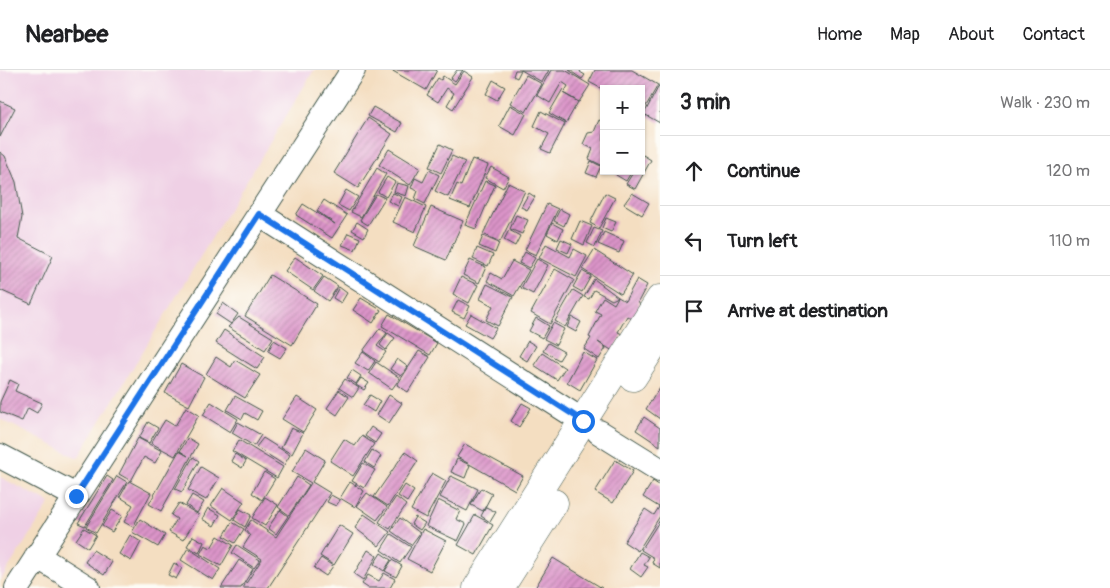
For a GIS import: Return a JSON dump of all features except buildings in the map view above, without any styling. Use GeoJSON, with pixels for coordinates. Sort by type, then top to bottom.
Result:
{"type":"FeatureCollection","features":[{"type":"Feature","properties":{"kind":"street"},"geometry":{"type":"LineString","coordinates":[[17,588],[353,70]]}},
{"type":"Feature","properties":{"kind":"street"},"geometry":{"type":"LineString","coordinates":[[259,214],[660,470]]}},
{"type":"Feature","properties":{"kind":"street"},"geometry":{"type":"LineString","coordinates":[[500,588],[591,427],[660,299]]}},
{"type":"Feature","properties":{"kind":"street"},"geometry":{"type":"LineString","coordinates":[[477,588],[591,427],[660,335]]}},
{"type":"Feature","properties":{"kind":"street"},"geometry":{"type":"LineString","coordinates":[[0,456],[76,496]]}},
{"type":"Feature","properties":{"kind":"street"},"geometry":{"type":"LineString","coordinates":[[37,556],[88,588]]}},
{"type":"Feature","properties":{"kind":"shaded area"},"geometry":{"type":"Polygon","coordinates":[[[0,70],[314,70],[78,458],[0,419],[0,70]]]}},
{"type":"Feature","properties":{"kind":"shaded area"},"geometry":{"type":"Polygon","coordinates":[[[0,477],[50,503],[0,581],[0,477]]]}},
{"type":"Feature","properties":{"kind":"route"},"geometry":{"type":"LineString","coordinates":[[76,496],[259,214],[583,421]]}}]}
